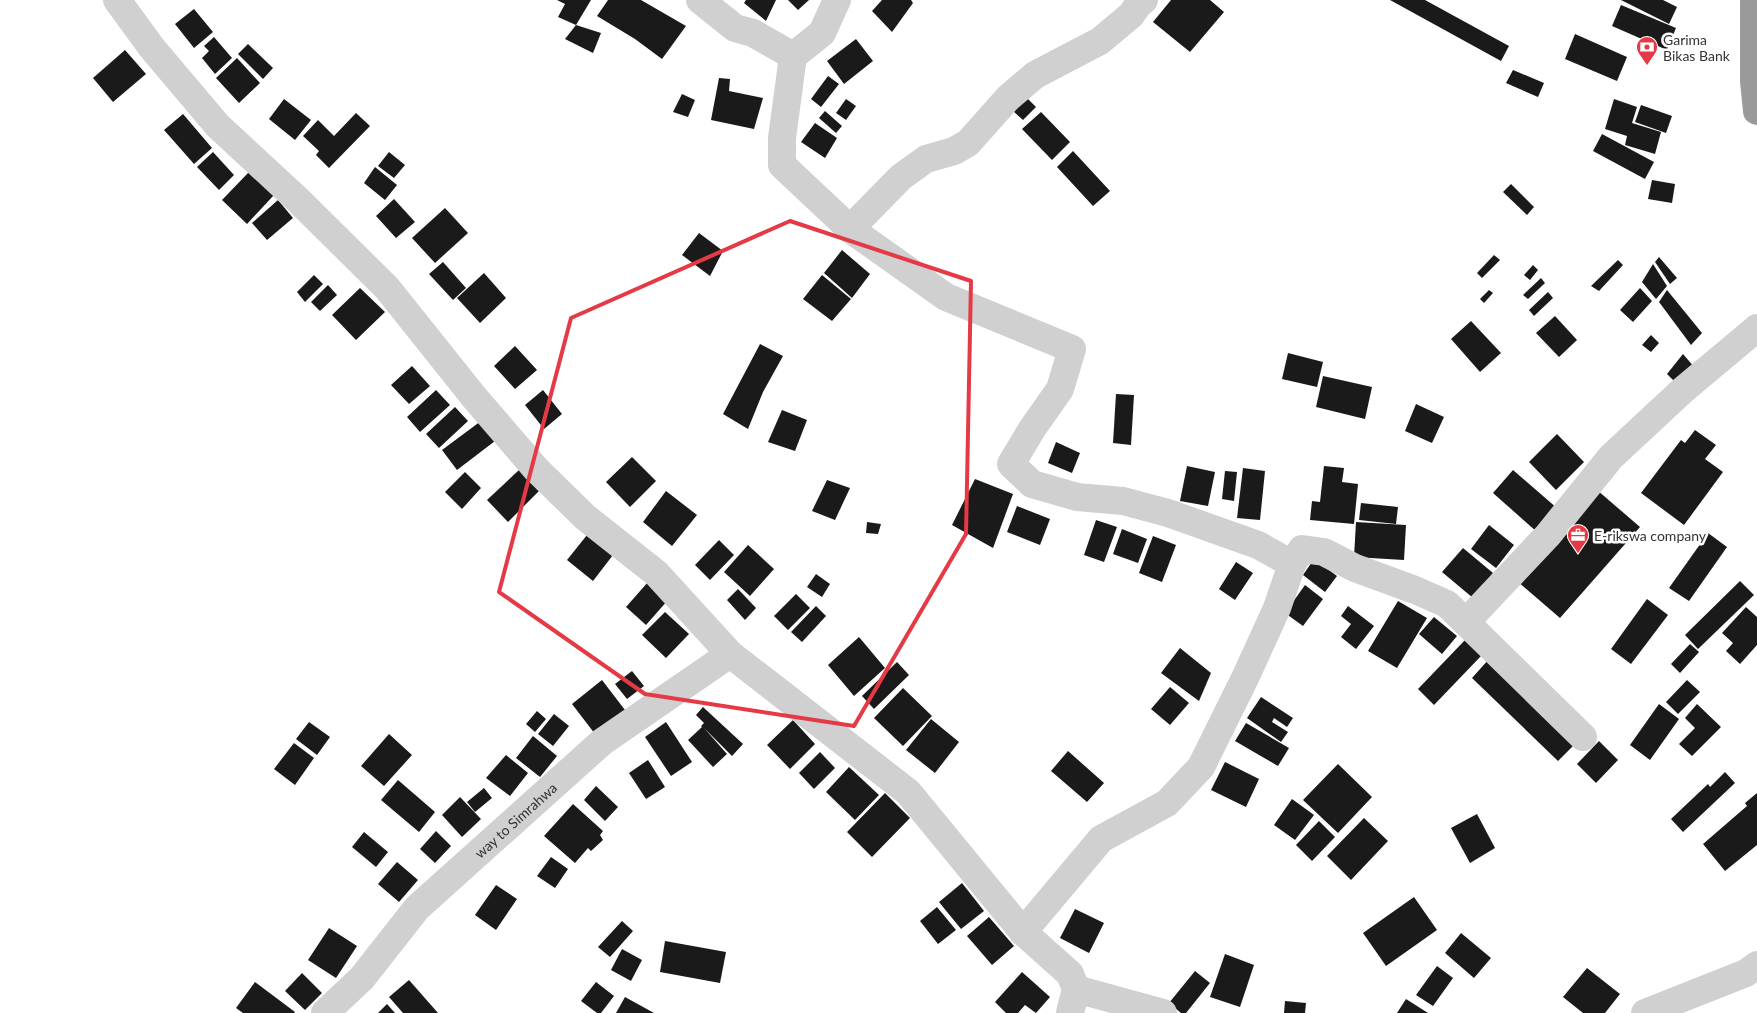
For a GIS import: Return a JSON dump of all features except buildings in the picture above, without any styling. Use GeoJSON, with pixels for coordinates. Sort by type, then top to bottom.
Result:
{"type":"FeatureCollection","features":[{"type":"Feature","properties":{"kind":"highway"},"geometry":{"type":"LineString","coordinates":[[1754,0],[1754,80],[1757,111]]}},
{"type":"Feature","properties":{"kind":"street"},"geometry":{"type":"LineString","coordinates":[[117,0],[152,48],[218,126],[298,200],[387,288],[474,397],[536,469],[585,517],[656,573],[730,654],[908,792],[1023,932],[1070,974],[1073,1001],[1163,1013]]}},
{"type":"Feature","properties":{"kind":"street"},"geometry":{"type":"LineString","coordinates":[[700,0],[735,28],[753,33],[793,56]]}},
{"type":"Feature","properties":{"kind":"street"},"geometry":{"type":"LineString","coordinates":[[837,0],[822,33],[793,56],[782,138],[782,165],[850,228],[946,297],[1072,349],[1060,389],[1032,429],[1011,464],[1032,484],[1077,497],[1123,501],[1168,513],[1258,545],[1292,564]]}},
{"type":"Feature","properties":{"kind":"street"},"geometry":{"type":"LineString","coordinates":[[850,228],[902,177],[926,159],[954,151],[968,143],[1008,98],[1035,75],[1100,42],[1131,15],[1137,2]]}},
{"type":"Feature","properties":{"kind":"street"},"geometry":{"type":"LineString","coordinates":[[1466,622],[1548,535],[1611,457],[1683,390],[1757,328]]}},
{"type":"Feature","properties":{"kind":"street"},"geometry":{"type":"LineString","coordinates":[[1023,932],[1101,839],[1167,804],[1201,767],[1277,608],[1292,564],[1302,549],[1324,552],[1355,568],[1447,604],[1582,737]]}},
{"type":"Feature","properties":{"kind":"street","name":"way to Simrahwa"},"geometry":{"type":"LineString","coordinates":[[325,1013],[362,978],[417,908],[594,749],[730,654]]}},
{"type":"Feature","properties":{"kind":"street"},"geometry":{"type":"LineString","coordinates":[[1645,1013],[1746,973],[1757,965]]}},
{"type":"Feature","properties":{"kind":"highlighted area"},"geometry":{"type":"Polygon","coordinates":[[[790,221],[971,281],[966,534],[854,726],[645,694],[499,592],[571,318],[790,221]]]}},
{"type":"Feature","properties":{"kind":"place","name":"Garima Bikas Bank"},"geometry":{"type":"Point","coordinates":[1647,66]}},
{"type":"Feature","properties":{"kind":"place","name":"E-rikswa company"},"geometry":{"type":"Point","coordinates":[1578,554]}}]}
